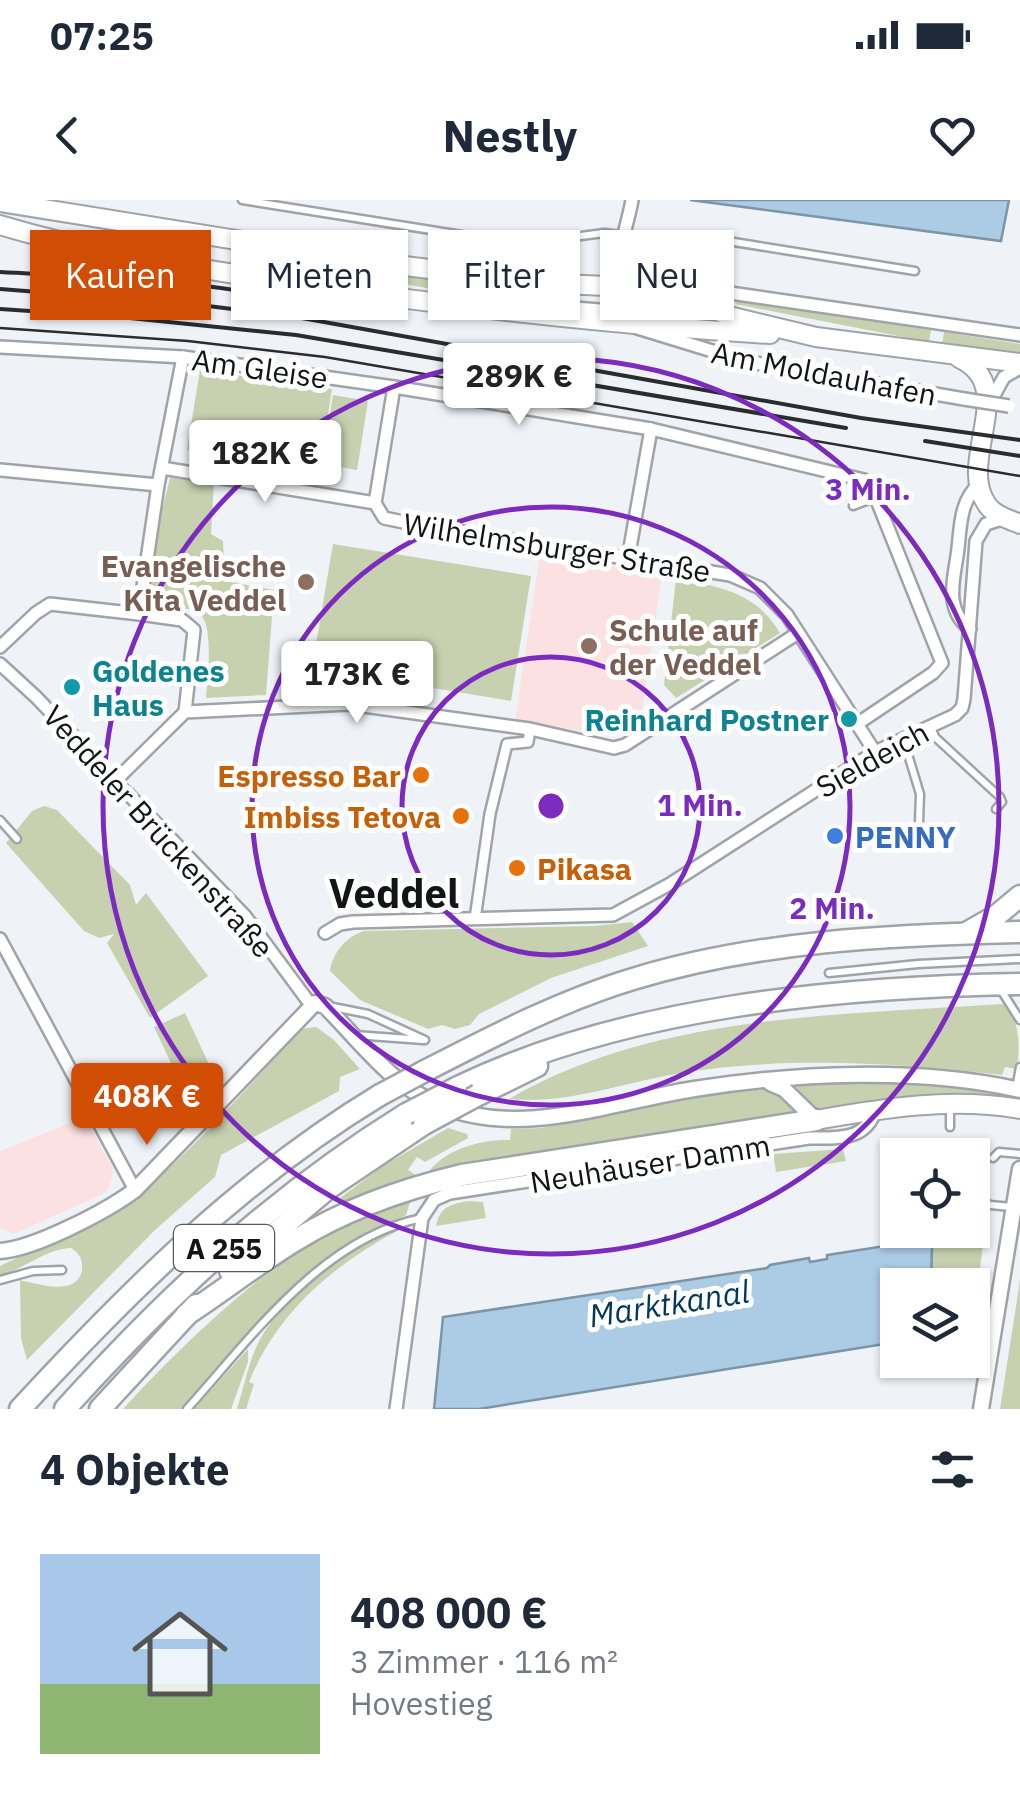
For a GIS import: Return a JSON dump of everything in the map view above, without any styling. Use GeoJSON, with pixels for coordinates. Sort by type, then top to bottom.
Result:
{"type":"FeatureCollection","features":[{"type":"Feature","properties":{"kind":"highway"},"geometry":{"type":"LineString","coordinates":[[966,934],[1020,896]]}},
{"type":"Feature","properties":{"kind":"highway","name":"A 255"},"geometry":{"type":"LineString","coordinates":[[20,1409],[131,1291],[282,1159],[380,1095],[562,1005],[705,961],[810,945],[1020,932]]}},
{"type":"Feature","properties":{"kind":"highway","name":"A 255"},"geometry":{"type":"LineString","coordinates":[[65,1409],[175,1293],[256,1219],[324,1167],[415,1119],[456,1088],[504,1064],[657,1021],[718,1010],[855,993],[1020,984]]}},
{"type":"Feature","properties":{"kind":"highway"},"geometry":{"type":"LineString","coordinates":[[100,1409],[186,1315],[270,1235],[415,1119],[478,1095],[588,1040]]}},
{"type":"Feature","properties":{"kind":"highway"},"geometry":{"type":"LineString","coordinates":[[186,1315],[296,1239],[380,1198],[412,1188],[462,1175],[816,1120]]}},
{"type":"Feature","properties":{"kind":"main road","name":"Am Moldauhafen"},"geometry":{"type":"LineString","coordinates":[[0,202],[372,262],[542,283],[600,286]]}},
{"type":"Feature","properties":{"kind":"main road"},"geometry":{"type":"LineString","coordinates":[[0,226],[141,261],[410,300],[631,326],[816,337],[1020,365]]}},
{"type":"Feature","properties":{"kind":"main road"},"geometry":{"type":"LineString","coordinates":[[734,317],[816,337]]}},
{"type":"Feature","properties":{"kind":"main road"},"geometry":{"type":"LineString","coordinates":[[954,357],[978,369],[1007,404],[980,483],[986,504],[1015,521]]}},
{"type":"Feature","properties":{"kind":"main road"},"geometry":{"type":"LineString","coordinates":[[816,1120],[950,1104],[1020,1109]]}},
{"type":"Feature","properties":{"kind":"street"},"geometry":{"type":"LineString","coordinates":[[627,230],[632,200]]}},
{"type":"Feature","properties":{"kind":"street","name":"Am Moldauhafen"},"geometry":{"type":"LineString","coordinates":[[734,294],[1020,335]]}},
{"type":"Feature","properties":{"kind":"street"},"geometry":{"type":"LineString","coordinates":[[410,300],[482,299],[600,311]]}},
{"type":"Feature","properties":{"kind":"street"},"geometry":{"type":"LineString","coordinates":[[624,320],[631,326]]}},
{"type":"Feature","properties":{"kind":"street","name":"Am Moldauhafen"},"geometry":{"type":"LineString","coordinates":[[631,326],[745,361],[1007,404]]}},
{"type":"Feature","properties":{"kind":"street","name":"Am Gleise"},"geometry":{"type":"LineString","coordinates":[[0,347],[183,357],[650,429],[868,482],[876,498]]}},
{"type":"Feature","properties":{"kind":"street"},"geometry":{"type":"LineString","coordinates":[[139,614],[158,484],[183,357]]}},
{"type":"Feature","properties":{"kind":"street"},"geometry":{"type":"LineString","coordinates":[[1007,404],[1005,376],[1020,365]]}},
{"type":"Feature","properties":{"kind":"street"},"geometry":{"type":"LineString","coordinates":[[376,503],[394,387]]}},
{"type":"Feature","properties":{"kind":"street"},"geometry":{"type":"LineString","coordinates":[[628,559],[650,429]]}},
{"type":"Feature","properties":{"kind":"street","name":"Wilhelmsburger Straße"},"geometry":{"type":"LineString","coordinates":[[162,468],[376,503],[384,518],[730,575],[760,588],[787,615],[875,752]]}},
{"type":"Feature","properties":{"kind":"street"},"geometry":{"type":"LineString","coordinates":[[0,470],[158,484]]}},
{"type":"Feature","properties":{"kind":"street"},"geometry":{"type":"LineString","coordinates":[[970,629],[956,612],[952,576],[966,500],[980,483]]}},
{"type":"Feature","properties":{"kind":"street","name":"Sieldeich"},"geometry":{"type":"LineString","coordinates":[[857,724],[940,668],[940,651],[876,498]]}},
{"type":"Feature","properties":{"kind":"street"},"geometry":{"type":"LineString","coordinates":[[970,629],[976,541],[986,524],[1015,521]]}},
{"type":"Feature","properties":{"kind":"street"},"geometry":{"type":"LineString","coordinates":[[0,648],[36,612],[50,604],[182,620],[194,630],[185,712],[114,783]]}},
{"type":"Feature","properties":{"kind":"street","name":"Sieldeich"},"geometry":{"type":"LineString","coordinates":[[325,933],[353,922],[596,917],[620,912],[875,752],[957,714],[964,699],[970,629]]}},
{"type":"Feature","properties":{"kind":"street"},"geometry":{"type":"LineString","coordinates":[[185,712],[349,704],[530,730],[614,748],[625,745],[798,633]]}},
{"type":"Feature","properties":{"kind":"street","name":"Veddeler Brückenstraße"},"geometry":{"type":"LineString","coordinates":[[0,664],[245,916],[318,1005]]}},
{"type":"Feature","properties":{"kind":"street"},"geometry":{"type":"LineString","coordinates":[[475,919],[490,814],[507,744],[528,742],[530,730]]}},
{"type":"Feature","properties":{"kind":"street"},"geometry":{"type":"LineString","coordinates":[[0,939],[135,1190]]}},
{"type":"Feature","properties":{"kind":"street"},"geometry":{"type":"LineString","coordinates":[[0,1251],[70,1226],[135,1190],[318,1005],[395,1078],[423,1098],[462,1113],[500,1119],[564,1115],[696,1089],[797,1077],[905,1078],[1018,1090]]}},
{"type":"Feature","properties":{"kind":"street"},"geometry":{"type":"LineString","coordinates":[[764,1082],[784,1089],[816,1120]]}},
{"type":"Feature","properties":{"kind":"street","name":"Neuhäuser Damm"},"geometry":{"type":"LineString","coordinates":[[422,1218],[434,1200],[450,1193],[809,1138],[858,1135],[872,1122],[876,1110]]}},
{"type":"Feature","properties":{"kind":"street"},"geometry":{"type":"LineString","coordinates":[[981,1409],[1020,1170]]}},
{"type":"Feature","properties":{"kind":"street"},"geometry":{"type":"LineString","coordinates":[[396,1409],[422,1218]]}},
{"type":"Feature","properties":{"kind":"lane"},"geometry":{"type":"LineString","coordinates":[[242,200],[281,203],[519,244],[600,233]]}},
{"type":"Feature","properties":{"kind":"lane"},"geometry":{"type":"LineString","coordinates":[[734,242],[914,270]]}},
{"type":"Feature","properties":{"kind":"lane"},"geometry":{"type":"LineString","coordinates":[[853,506],[876,498]]}},
{"type":"Feature","properties":{"kind":"lane"},"geometry":{"type":"LineString","coordinates":[[930,724],[935,737],[1000,796],[1002,802],[996,809]]}},
{"type":"Feature","properties":{"kind":"lane"},"geometry":{"type":"LineString","coordinates":[[903,737],[920,794],[919,823]]}},
{"type":"Feature","properties":{"kind":"lane"},"geometry":{"type":"LineString","coordinates":[[0,820],[17,839]]}},
{"type":"Feature","properties":{"kind":"lane"},"geometry":{"type":"LineString","coordinates":[[829,973],[1020,959]]}},
{"type":"Feature","properties":{"kind":"lane"},"geometry":{"type":"LineString","coordinates":[[998,984],[1020,1020]]}},
{"type":"Feature","properties":{"kind":"lane"},"geometry":{"type":"LineString","coordinates":[[318,1005],[359,1010],[425,1040],[354,1035]]}},
{"type":"Feature","properties":{"kind":"lane"},"geometry":{"type":"LineString","coordinates":[[1018,1090],[1020,1068]]}},
{"type":"Feature","properties":{"kind":"lane"},"geometry":{"type":"LineString","coordinates":[[950,1104],[950,1128]]}},
{"type":"Feature","properties":{"kind":"lane"},"geometry":{"type":"LineString","coordinates":[[993,1158],[1000,1152],[1020,1154]]}},
{"type":"Feature","properties":{"kind":"lane"},"geometry":{"type":"LineString","coordinates":[[990,1204],[1014,1207]]}},
{"type":"Feature","properties":{"kind":"lane"},"geometry":{"type":"LineString","coordinates":[[187,1409],[270,1317],[332,1261],[393,1225],[422,1218]]}},
{"type":"Feature","properties":{"kind":"lane"},"geometry":{"type":"LineString","coordinates":[[0,1280],[33,1271],[62,1270]]}},
{"type":"Feature","properties":{"kind":"shaded area","name":"Schule auf der Veddel"},"geometry":{"type":"Polygon","coordinates":[[[540,555],[662,575],[641,718],[617,733],[608,735],[515,720],[540,555]]]}},
{"type":"Feature","properties":{"kind":"shaded area"},"geometry":{"type":"Polygon","coordinates":[[[85,1117],[114,1171],[107,1192],[14,1234],[0,1228],[0,1151],[85,1117]]]}},
{"type":"Feature","properties":{"kind":"green space"},"geometry":{"type":"Polygon","coordinates":[[[408,272],[428,274],[428,288],[408,285],[408,272]]]}},
{"type":"Feature","properties":{"kind":"green space"},"geometry":{"type":"Polygon","coordinates":[[[738,301],[931,330],[929,342],[735,304],[738,301]]]}},
{"type":"Feature","properties":{"kind":"green space"},"geometry":{"type":"Polygon","coordinates":[[[944,332],[1020,344],[1020,358],[942,345],[944,332]]]}},
{"type":"Feature","properties":{"kind":"green space"},"geometry":{"type":"Polygon","coordinates":[[[200,370],[332,389],[320,468],[187,450],[200,370]]]}},
{"type":"Feature","properties":{"kind":"green space"},"geometry":{"type":"Polygon","coordinates":[[[333,395],[368,401],[357,470],[322,464],[333,395]]]}},
{"type":"Feature","properties":{"kind":"green space"},"geometry":{"type":"Polygon","coordinates":[[[170,478],[214,481],[211,534],[223,541],[225,581],[274,590],[266,695],[206,698],[209,651],[202,617],[185,608],[147,607],[152,551],[170,478]]]}},
{"type":"Feature","properties":{"kind":"green space"},"geometry":{"type":"Polygon","coordinates":[[[333,544],[531,576],[511,701],[312,668],[333,544]]]}},
{"type":"Feature","properties":{"kind":"green space"},"geometry":{"type":"Polygon","coordinates":[[[676,579],[722,588],[748,600],[780,633],[676,698],[664,685],[676,579]]]}},
{"type":"Feature","properties":{"kind":"green space"},"geometry":{"type":"Polygon","coordinates":[[[44,806],[57,810],[130,885],[136,905],[146,893],[208,976],[150,1018],[107,943],[114,934],[99,938],[84,931],[6,843],[32,811],[44,806]]]}},
{"type":"Feature","properties":{"kind":"green space"},"geometry":{"type":"Polygon","coordinates":[[[632,922],[648,946],[551,978],[479,1014],[470,1025],[455,1029],[442,1025],[428,1029],[360,1000],[330,971],[341,946],[364,931],[632,922]]]}},
{"type":"Feature","properties":{"kind":"green space"},"geometry":{"type":"Polygon","coordinates":[[[1004,1004],[1016,1025],[1018,1052],[1017,1069],[1005,1067],[1002,1075],[882,1065],[761,1064],[682,1073],[553,1099],[509,1099],[565,1071],[687,1034],[814,1016],[1004,1004]]]}},
{"type":"Feature","properties":{"kind":"green space"},"geometry":{"type":"Polygon","coordinates":[[[185,1013],[215,1077],[184,1091],[154,1027],[185,1013]]]}},
{"type":"Feature","properties":{"kind":"green space"},"geometry":{"type":"Polygon","coordinates":[[[316,1027],[333,1039],[360,1069],[340,1077],[339,1091],[221,1155],[215,1177],[155,1230],[27,1360],[21,1338],[20,1280],[56,1287],[73,1284],[82,1270],[81,1260],[71,1248],[52,1252],[0,1275],[0,1266],[120,1209],[192,1146],[301,1029],[316,1027]]]}},
{"type":"Feature","properties":{"kind":"green space"},"geometry":{"type":"Polygon","coordinates":[[[863,1081],[999,1091],[999,1098],[938,1094],[832,1110],[814,1108],[794,1085],[863,1081]]]}},
{"type":"Feature","properties":{"kind":"green space"},"geometry":{"type":"Polygon","coordinates":[[[768,1089],[782,1096],[797,1114],[427,1174],[443,1158],[464,1147],[510,1140],[511,1129],[541,1128],[702,1095],[768,1089]]]}},
{"type":"Feature","properties":{"kind":"green space"},"geometry":{"type":"Polygon","coordinates":[[[448,1128],[467,1134],[468,1138],[425,1162],[417,1157],[408,1170],[417,1176],[414,1179],[349,1205],[340,1198],[383,1166],[448,1128]]]}},
{"type":"Feature","properties":{"kind":"green space"},"geometry":{"type":"Polygon","coordinates":[[[843,1149],[846,1161],[776,1172],[773,1154],[843,1149]]]}},
{"type":"Feature","properties":{"kind":"green space"},"geometry":{"type":"Polygon","coordinates":[[[411,1199],[406,1215],[349,1244],[300,1282],[181,1409],[123,1409],[217,1316],[295,1253],[374,1209],[411,1199]]]}},
{"type":"Feature","properties":{"kind":"green space"},"geometry":{"type":"Polygon","coordinates":[[[483,1202],[486,1218],[436,1226],[447,1207],[483,1202]]]}},
{"type":"Feature","properties":{"kind":"green space"},"geometry":{"type":"Polygon","coordinates":[[[396,1227],[397,1231],[329,1276],[291,1313],[249,1382],[254,1384],[246,1409],[237,1409],[257,1346],[280,1312],[326,1270],[396,1227]]]}},
{"type":"Feature","properties":{"kind":"green space"},"geometry":{"type":"Polygon","coordinates":[[[930,1248],[983,1248],[980,1268],[932,1268],[930,1248]]]}},
{"type":"Feature","properties":{"kind":"green space"},"geometry":{"type":"Polygon","coordinates":[[[1020,1280],[1020,1409],[1000,1409],[1020,1280]]]}},
{"type":"Feature","properties":{"kind":"green space"},"geometry":{"type":"Polygon","coordinates":[[[248,1349],[248,1362],[231,1409],[194,1409],[248,1349]]]}},
{"type":"Feature","properties":{"kind":"water"},"geometry":{"type":"Polygon","coordinates":[[[690,200],[1009,200],[1001,241],[690,200]]]}},
{"type":"Feature","properties":{"kind":"water","name":"Marktkanal"},"geometry":{"type":"Polygon","coordinates":[[[880,1247],[932,1248],[931,1268],[880,1268],[880,1345],[479,1409],[434,1409],[443,1317],[767,1268],[809,1258],[810,1262],[827,1259],[827,1255],[880,1247]]]}},
{"type":"Feature","properties":{"kind":"tram line"},"geometry":{"type":"LineString","coordinates":[[0,328],[188,341],[325,357],[1020,476]]}},
{"type":"Feature","properties":{"kind":"railway"},"geometry":{"type":"LineString","coordinates":[[0,272],[231,290]]}},
{"type":"Feature","properties":{"kind":"railway"},"geometry":{"type":"LineString","coordinates":[[0,289],[192,304],[296,317],[861,418],[1020,440]]}},
{"type":"Feature","properties":{"kind":"railway"},"geometry":{"type":"LineString","coordinates":[[0,309],[296,335],[846,428]]}},
{"type":"Feature","properties":{"kind":"railway"},"geometry":{"type":"LineString","coordinates":[[925,441],[1020,456]]}},
{"type":"Feature","properties":{"kind":"place","name":"Evangelische Kita Veddel"},"geometry":{"type":"Point","coordinates":[306,582]}},
{"type":"Feature","properties":{"kind":"place","name":"Schule auf der Veddel"},"geometry":{"type":"Point","coordinates":[589,646]}},
{"type":"Feature","properties":{"kind":"place","name":"Goldenes Haus"},"geometry":{"type":"Point","coordinates":[72,687]}},
{"type":"Feature","properties":{"kind":"place","name":"Reinhard Postner"},"geometry":{"type":"Point","coordinates":[849,719]}},
{"type":"Feature","properties":{"kind":"place","name":"Espresso Bar"},"geometry":{"type":"Point","coordinates":[421,775]}},
{"type":"Feature","properties":{"kind":"place","name":"Imbiss Tetova"},"geometry":{"type":"Point","coordinates":[461,816]}},
{"type":"Feature","properties":{"kind":"place","name":"PENNY"},"geometry":{"type":"Point","coordinates":[835,836]}},
{"type":"Feature","properties":{"kind":"place","name":"Pikasa"},"geometry":{"type":"Point","coordinates":[517,868]}},
{"type":"Feature","properties":{"kind":"district","name":"Veddel"},"geometry":{"type":"Point","coordinates":[394,893]}}]}
